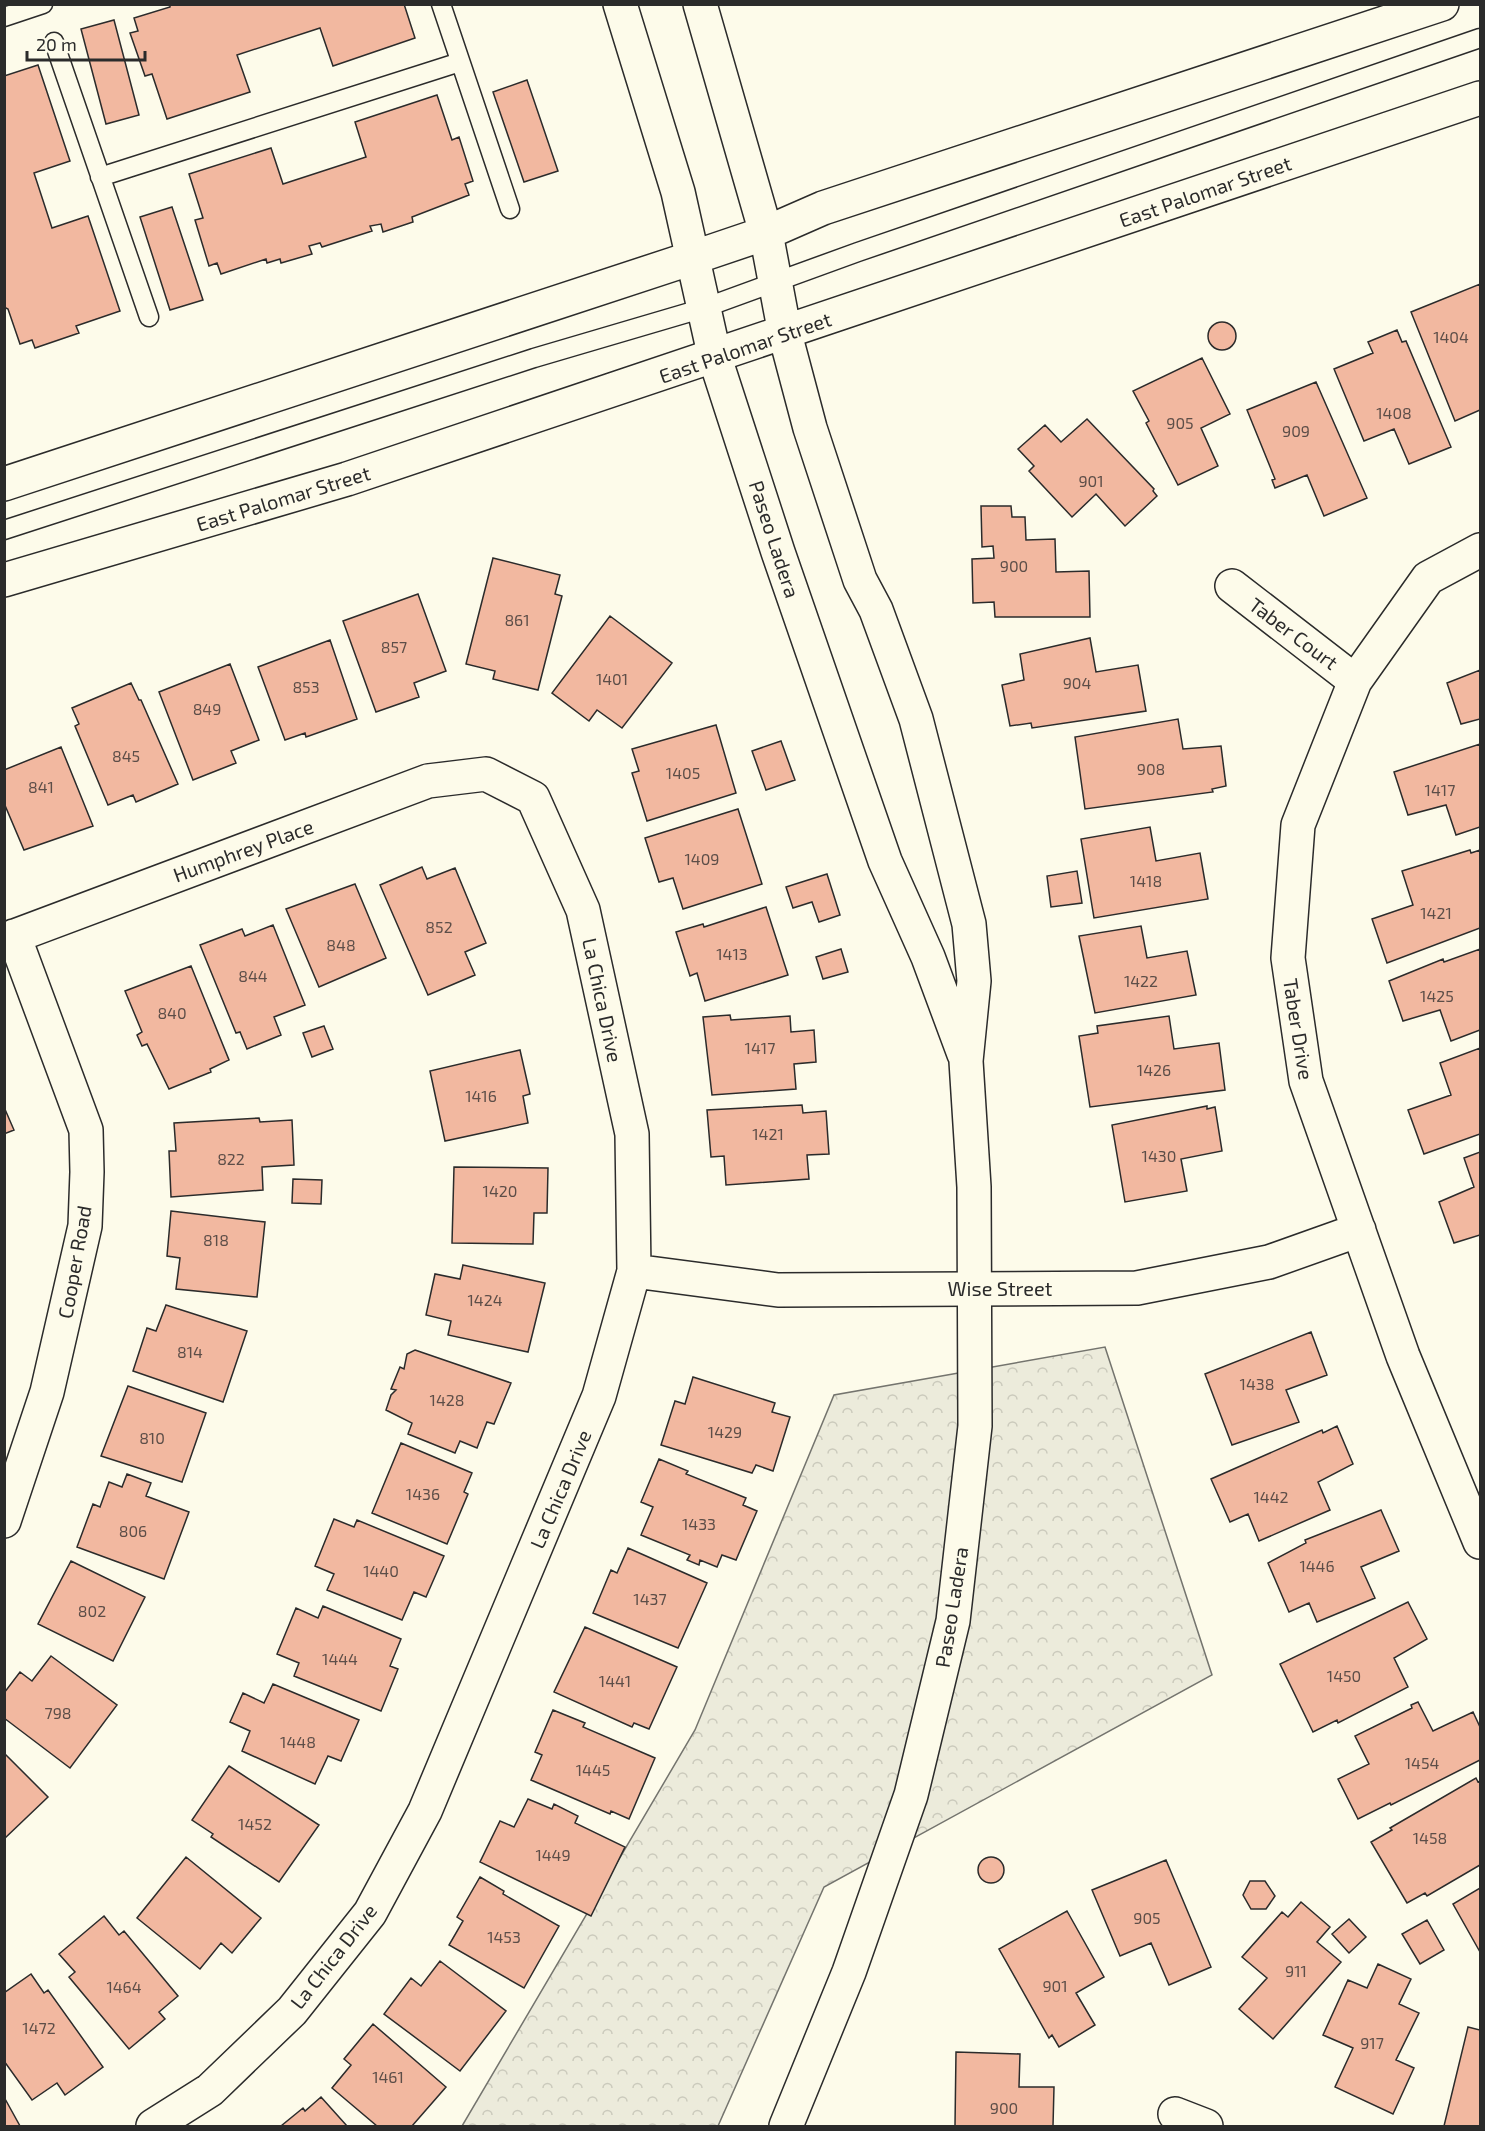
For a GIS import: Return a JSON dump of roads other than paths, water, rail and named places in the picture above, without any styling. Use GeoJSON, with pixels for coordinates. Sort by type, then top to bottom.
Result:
{"type":"FeatureCollection","features":[{"type":"Feature","properties":{"kind":"street","name":"Paseo Ladera"},"geometry":{"type":"LineString","coordinates":[[620,4],[678,192],[716,358],[778,552],[885,861],[928,957],[966,1061]]}},
{"type":"Feature","properties":{"kind":"street","name":"Paseo Ladera"},"geometry":{"type":"LineString","coordinates":[[700,4],[766,233],[784,334],[810,428],[860,580],[876,610],[916,719],[969,924],[974,981],[966,1061],[974,1187],[975,1426],[953,1621],[911,1795],[849,1972],[786,2127]]}},
{"type":"Feature","properties":{"kind":"street"},"geometry":{"type":"LineString","coordinates":[[4,484],[692,258],[766,233],[823,208],[1442,4]]}},
{"type":"Feature","properties":{"kind":"street","name":"East Palomar Street"},"geometry":{"type":"LineString","coordinates":[[4,580],[347,479],[716,358],[1480,98]]}},
{"type":"Feature","properties":{"kind":"street","name":"Taber Drive"},"geometry":{"type":"LineString","coordinates":[[1480,550],[1428,578],[1355,681],[1298,825],[1288,958],[1306,1081],[1403,1356],[1480,1542]]}},
{"type":"Feature","properties":{"kind":"street","name":"Taber Court"},"geometry":{"type":"LineString","coordinates":[[1232,586],[1355,681]]}},
{"type":"Feature","properties":{"kind":"street","name":"Humphrey Place"},"geometry":{"type":"LineString","coordinates":[[9,938],[428,781],[486,774]]}},
{"type":"Feature","properties":{"kind":"street","name":"La Chica Drive"},"geometry":{"type":"LineString","coordinates":[[153,2127],[210,2090],[292,2011],[370,1912],[425,1811],[599,1396],[634,1270],[633,1134],[583,910],[533,798],[486,774]]}},
{"type":"Feature","properties":{"kind":"street","name":"Cooper Road"},"geometry":{"type":"LineString","coordinates":[[4,1521],[47,1392],[85,1226],[87,1172],[86,1130],[9,938]]}},
{"type":"Feature","properties":{"kind":"street","name":"Wise Street"},"geometry":{"type":"LineString","coordinates":[[634,1270],[778,1290],[1137,1288],[1269,1262],[1359,1230]]}},
{"type":"Feature","properties":{"kind":"street"},"geometry":{"type":"LineString","coordinates":[[1175,2114],[1206,2127]]}},
{"type":"Feature","properties":{"kind":"lane"},"geometry":{"type":"LineString","coordinates":[[4,17],[43,4]]}},
{"type":"Feature","properties":{"kind":"lane"},"geometry":{"type":"LineString","coordinates":[[441,4],[510,209]]}},
{"type":"Feature","properties":{"kind":"lane"},"geometry":{"type":"LineString","coordinates":[[4,530],[534,358],[704,308],[1480,38]]}},
{"type":"Feature","properties":{"kind":"lane"},"geometry":{"type":"LineString","coordinates":[[54,42],[149,317]]}},
{"type":"Feature","properties":{"kind":"lane"},"geometry":{"type":"LineString","coordinates":[[100,177],[460,62]]}}]}
